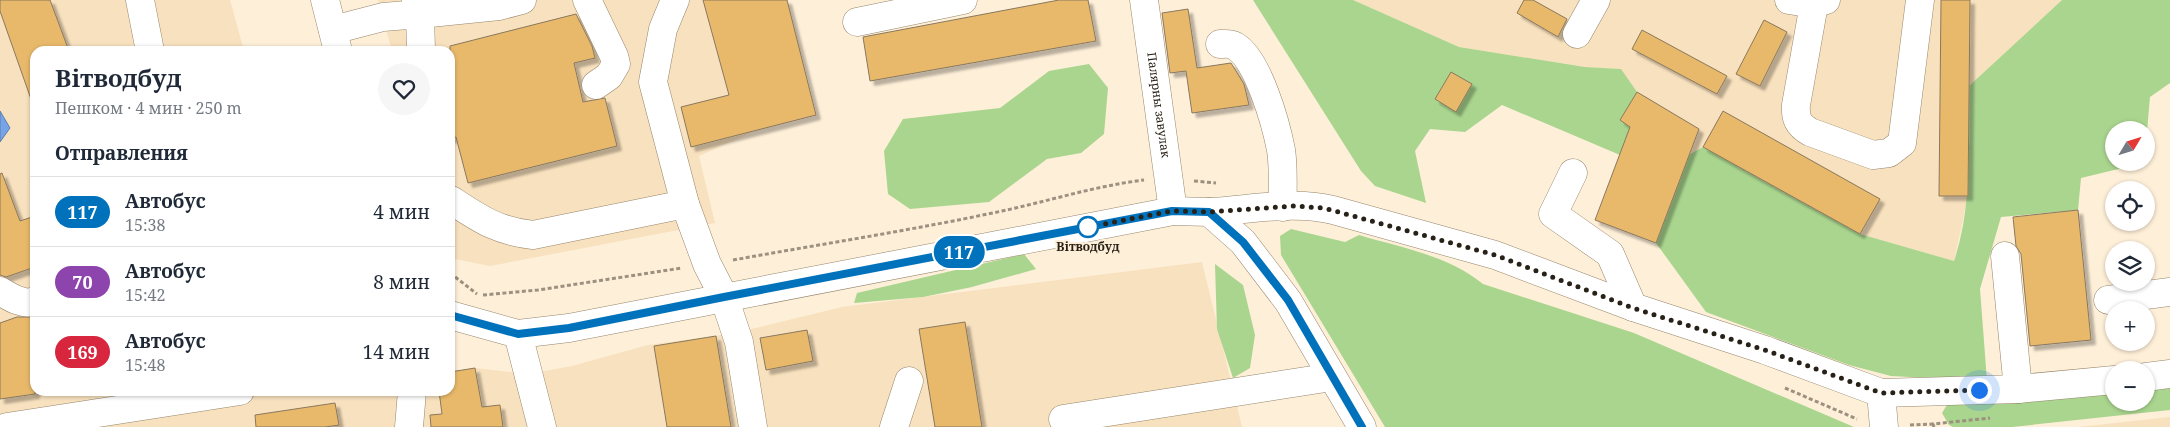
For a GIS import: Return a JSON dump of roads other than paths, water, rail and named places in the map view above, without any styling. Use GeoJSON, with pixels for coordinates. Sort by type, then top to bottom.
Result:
{"type":"FeatureCollection","features":[{"type":"Feature","properties":{"kind":"street"},"geometry":{"type":"LineString","coordinates":[[140,0],[149,46]]}},
{"type":"Feature","properties":{"kind":"street"},"geometry":{"type":"LineString","coordinates":[[325,0],[335,40],[383,17],[418,7],[506,2]]}},
{"type":"Feature","properties":{"kind":"street"},"geometry":{"type":"LineString","coordinates":[[587,0],[616,64],[609,76],[596,85]]}},
{"type":"Feature","properties":{"kind":"street"},"geometry":{"type":"LineString","coordinates":[[675,0],[663,28],[653,82],[685,204],[707,264],[724,297],[739,342],[753,427]]}},
{"type":"Feature","properties":{"kind":"street"},"geometry":{"type":"LineString","coordinates":[[857,22],[963,0]]}},
{"type":"Feature","properties":{"kind":"street","name":"Палярны завулак"},"geometry":{"type":"LineString","coordinates":[[1144,0],[1172,211]]}},
{"type":"Feature","properties":{"kind":"street"},"geometry":{"type":"LineString","coordinates":[[1577,34],[1596,0]]}},
{"type":"Feature","properties":{"kind":"street"},"geometry":{"type":"LineString","coordinates":[[1810,1],[1796,105],[1796,120],[1801,127],[1810,132],[1873,156],[1889,153],[1902,143],[1920,0]]}},
{"type":"Feature","properties":{"kind":"street"},"geometry":{"type":"LineString","coordinates":[[418,7],[421,46]]}},
{"type":"Feature","properties":{"kind":"street"},"geometry":{"type":"LineString","coordinates":[[1220,44],[1230,44],[1242,51],[1264,90],[1281,151],[1283,207]]}},
{"type":"Feature","properties":{"kind":"street"},"geometry":{"type":"LineString","coordinates":[[1573,173],[1553,214],[1610,254],[1633,308]]}},
{"type":"Feature","properties":{"kind":"street"},"geometry":{"type":"LineString","coordinates":[[455,203],[487,224],[514,233],[533,235],[685,204]]}},
{"type":"Feature","properties":{"kind":"street"},"geometry":{"type":"LineString","coordinates":[[455,316],[518,334],[569,328],[1172,211],[1209,212],[1283,207],[1324,208],[1495,255],[1633,308],[1765,350],[1881,393],[2018,389],[2105,381]]}},
{"type":"Feature","properties":{"kind":"street"},"geometry":{"type":"LineString","coordinates":[[1209,212],[1243,242],[1288,300],[1362,427]]}},
{"type":"Feature","properties":{"kind":"street"},"geometry":{"type":"LineString","coordinates":[[2005,256],[2018,389]]}},
{"type":"Feature","properties":{"kind":"street"},"geometry":{"type":"LineString","coordinates":[[0,291],[13,299],[30,303]]}},
{"type":"Feature","properties":{"kind":"street"},"geometry":{"type":"LineString","coordinates":[[2108,300],[2170,292]]}},
{"type":"Feature","properties":{"kind":"street"},"geometry":{"type":"LineString","coordinates":[[518,334],[542,427]]}},
{"type":"Feature","properties":{"kind":"street"},"geometry":{"type":"LineString","coordinates":[[2155,376],[2170,374]]}},
{"type":"Feature","properties":{"kind":"street"},"geometry":{"type":"LineString","coordinates":[[1063,419],[1332,377]]}},
{"type":"Feature","properties":{"kind":"street"},"geometry":{"type":"LineString","coordinates":[[894,427],[909,382]]}},
{"type":"Feature","properties":{"kind":"street"},"geometry":{"type":"LineString","coordinates":[[1881,393],[1884,427]]}},
{"type":"Feature","properties":{"kind":"street"},"geometry":{"type":"LineString","coordinates":[[7,427],[208,396]]}},
{"type":"Feature","properties":{"kind":"street"},"geometry":{"type":"LineString","coordinates":[[408,427],[411,396]]}},
{"type":"Feature","properties":{"kind":"water"},"geometry":{"type":"Polygon","coordinates":[[[0,111],[10,128],[0,142],[0,111]]]}},
{"type":"Feature","properties":{"kind":"place","name":"Вітводбуд"},"geometry":{"type":"Point","coordinates":[1088,227]}}]}
